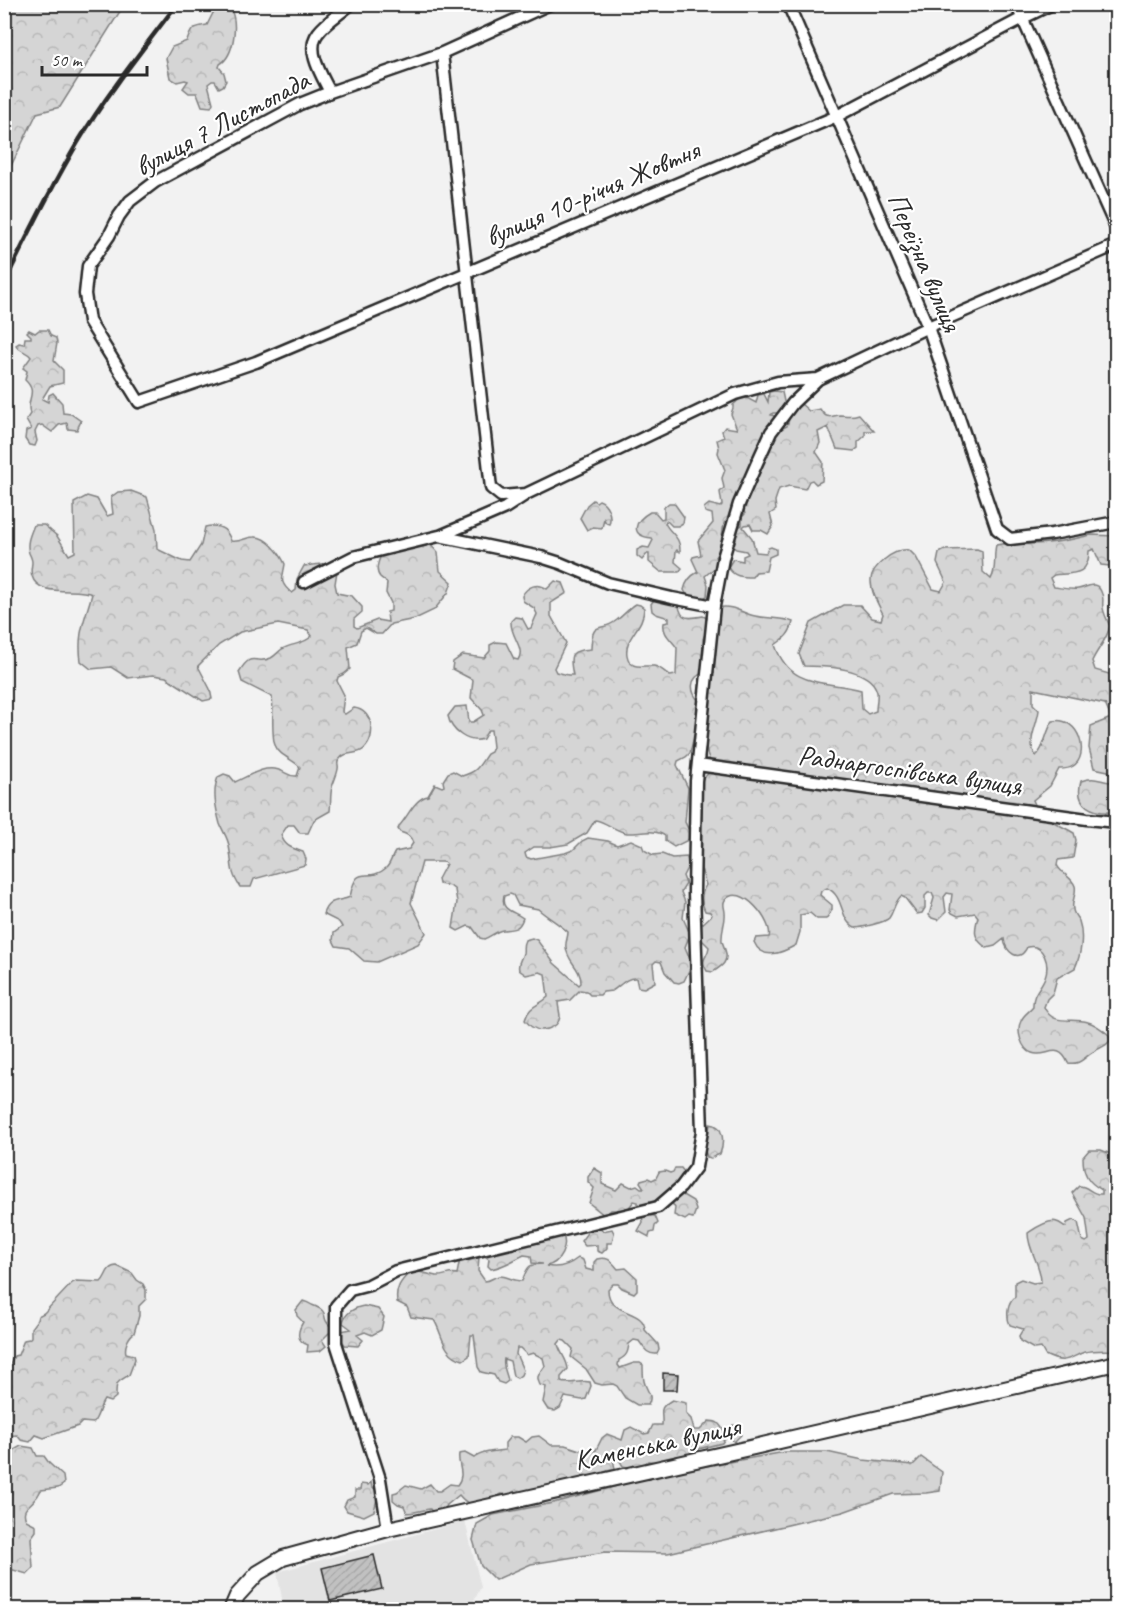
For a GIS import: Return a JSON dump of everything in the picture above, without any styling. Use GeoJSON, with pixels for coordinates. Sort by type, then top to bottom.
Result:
{"type":"FeatureCollection","features":[{"type":"Feature","properties":{"kind":"street"},"geometry":{"type":"LineString","coordinates":[[330,92],[316,63],[313,46],[317,33],[351,4]]}},
{"type":"Feature","properties":{"kind":"street","name":"вулиця 7 Листопада"},"geometry":{"type":"LineString","coordinates":[[139,402],[89,321],[85,294],[88,266],[130,201],[155,182],[300,104],[442,53],[550,4]]}},
{"type":"Feature","properties":{"kind":"street","name":"Переїзна вулиця"},"geometry":{"type":"LineString","coordinates":[[788,4],[928,327],[997,529],[1010,539],[1116,522]]}},
{"type":"Feature","properties":{"kind":"street"},"geometry":{"type":"LineString","coordinates":[[1016,4],[1116,228]]}},
{"type":"Feature","properties":{"kind":"street","name":"вулиця 10-річчя Жовтня"},"geometry":{"type":"LineString","coordinates":[[139,402],[256,362],[837,116],[1052,4]]}},
{"type":"Feature","properties":{"kind":"street"},"geometry":{"type":"LineString","coordinates":[[442,53],[491,488],[501,496],[526,494]]}},
{"type":"Feature","properties":{"kind":"street"},"geometry":{"type":"LineString","coordinates":[[388,1529],[380,1479],[336,1343],[336,1306],[350,1290],[369,1285],[396,1271],[658,1206],[681,1187],[696,1167],[702,1131],[694,892],[698,765],[714,606],[723,558],[739,504],[771,432],[793,403],[818,379],[928,327],[1116,246]]}},
{"type":"Feature","properties":{"kind":"street"},"geometry":{"type":"LineString","coordinates":[[304,582],[353,557],[439,536],[505,508],[526,494],[735,394],[777,382],[818,379]]}},
{"type":"Feature","properties":{"kind":"street"},"geometry":{"type":"LineString","coordinates":[[439,536],[541,557],[608,583],[714,606]]}},
{"type":"Feature","properties":{"kind":"street","name":"Раднаргоспівська вулиця"},"geometry":{"type":"LineString","coordinates":[[698,765],[1116,822]]}},
{"type":"Feature","properties":{"kind":"street","name":"Каменська вулиця"},"geometry":{"type":"LineString","coordinates":[[231,1610],[237,1596],[258,1574],[283,1558],[388,1529],[754,1448],[1116,1363]]}},
{"type":"Feature","properties":{"kind":"shaded area"},"geometry":{"type":"Polygon","coordinates":[[[465,1521],[481,1587],[470,1609],[284,1609],[277,1572],[465,1521]]]}},
{"type":"Feature","properties":{"kind":"green space"},"geometry":{"type":"Polygon","coordinates":[[[5,4],[124,5],[60,107],[37,113],[5,178],[5,4]]]}},
{"type":"Feature","properties":{"kind":"green space"},"geometry":{"type":"Polygon","coordinates":[[[224,9],[231,10],[234,23],[229,54],[219,67],[226,81],[219,88],[215,81],[208,84],[213,103],[211,107],[202,106],[197,93],[189,93],[183,88],[188,81],[177,82],[170,78],[166,58],[172,47],[187,41],[193,29],[207,25],[213,13],[224,9]]]}},
{"type":"Feature","properties":{"kind":"green space"},"geometry":{"type":"Polygon","coordinates":[[[29,330],[35,333],[39,330],[48,330],[51,336],[56,338],[54,361],[63,370],[63,383],[50,386],[42,399],[48,402],[49,395],[53,393],[62,403],[63,413],[71,414],[81,421],[77,430],[68,429],[67,423],[59,425],[52,432],[42,425],[38,426],[35,432],[37,441],[35,446],[29,445],[25,439],[26,431],[31,429],[26,420],[30,414],[31,389],[25,380],[27,371],[23,368],[31,357],[16,345],[24,344],[25,338],[31,338],[27,332],[29,330]]]}},
{"type":"Feature","properties":{"kind":"green space"},"geometry":{"type":"Polygon","coordinates":[[[769,392],[782,392],[785,406],[780,413],[771,415],[778,417],[783,428],[787,426],[796,405],[801,404],[809,411],[820,409],[828,416],[859,414],[874,431],[865,431],[865,436],[858,442],[858,448],[854,451],[837,449],[828,427],[818,432],[820,443],[816,452],[823,462],[822,481],[816,484],[812,480],[809,481],[805,489],[789,486],[779,489],[775,501],[776,510],[770,514],[773,526],[768,534],[761,530],[753,530],[750,524],[743,527],[752,538],[756,552],[766,553],[771,547],[776,549],[776,554],[769,557],[766,571],[756,572],[752,577],[745,577],[735,575],[728,567],[733,559],[743,561],[743,556],[748,554],[731,545],[735,529],[742,525],[742,517],[745,514],[741,511],[729,524],[726,521],[724,523],[720,549],[715,557],[718,565],[705,576],[708,585],[707,596],[702,599],[688,597],[684,590],[686,584],[698,572],[692,559],[701,555],[698,541],[713,523],[712,514],[705,512],[704,508],[709,504],[720,507],[722,505],[720,492],[724,488],[722,478],[725,470],[718,453],[717,440],[724,437],[722,431],[725,427],[737,429],[731,414],[733,405],[743,396],[756,403],[758,395],[764,394],[768,402],[769,392]]]}},
{"type":"Feature","properties":{"kind":"green space"},"geometry":{"type":"Polygon","coordinates":[[[131,491],[147,497],[156,529],[157,549],[182,561],[190,562],[201,545],[205,527],[214,526],[224,530],[231,541],[259,537],[268,542],[285,564],[283,583],[292,593],[296,590],[297,579],[304,566],[330,563],[337,571],[335,584],[337,593],[352,596],[362,607],[362,612],[354,619],[354,626],[357,628],[377,620],[388,622],[387,612],[391,611],[391,603],[386,593],[387,583],[380,577],[377,570],[385,548],[429,543],[438,553],[440,571],[452,582],[448,593],[434,610],[415,619],[391,624],[382,634],[376,634],[366,628],[361,631],[357,643],[348,647],[350,669],[338,677],[337,681],[344,695],[342,712],[345,714],[354,708],[365,714],[371,725],[371,738],[364,749],[344,755],[338,761],[338,771],[331,790],[330,811],[314,820],[308,833],[300,833],[294,825],[288,825],[281,835],[287,845],[303,852],[306,859],[305,865],[254,879],[251,887],[240,887],[233,872],[228,843],[216,806],[215,789],[218,777],[224,774],[230,776],[235,782],[267,769],[297,776],[300,767],[280,752],[275,745],[272,697],[242,682],[239,672],[248,661],[271,658],[282,649],[305,641],[312,636],[308,630],[278,624],[240,632],[219,645],[198,666],[210,689],[212,699],[203,701],[166,677],[153,675],[128,678],[111,667],[91,669],[81,661],[81,634],[92,594],[49,590],[36,583],[31,574],[32,561],[28,542],[34,525],[44,525],[57,536],[69,555],[75,552],[74,503],[87,496],[97,499],[107,516],[113,514],[111,497],[118,492],[131,491]]]}},
{"type":"Feature","properties":{"kind":"green space"},"geometry":{"type":"Polygon","coordinates":[[[593,500],[596,502],[599,500],[605,504],[610,521],[609,524],[606,523],[604,519],[602,528],[593,527],[587,530],[580,518],[587,505],[593,500]]]}},
{"type":"Feature","properties":{"kind":"green space"},"geometry":{"type":"Polygon","coordinates":[[[669,503],[674,503],[684,517],[683,523],[678,526],[672,526],[667,521],[665,523],[679,542],[680,552],[676,551],[675,562],[682,568],[679,572],[661,572],[649,562],[649,554],[642,560],[637,556],[637,550],[643,547],[649,548],[653,540],[637,531],[640,520],[650,512],[655,512],[661,519],[664,518],[664,507],[669,503]]]}},
{"type":"Feature","properties":{"kind":"green space"},"geometry":{"type":"Polygon","coordinates":[[[1091,535],[1116,536],[1116,564],[1101,565],[1094,549],[1089,551],[1086,565],[1079,572],[1054,575],[1050,578],[1054,587],[1075,589],[1095,585],[1103,596],[1103,610],[1110,626],[1107,636],[1092,661],[1095,670],[1116,676],[1116,812],[1093,810],[1087,807],[1080,797],[1081,781],[1093,779],[1111,782],[1112,776],[1108,771],[1094,768],[1089,748],[1091,726],[1111,718],[1105,704],[1033,689],[1033,704],[1039,710],[1032,739],[1036,756],[1053,721],[1062,721],[1076,730],[1080,738],[1081,754],[1073,766],[1059,769],[1050,786],[1033,800],[1045,816],[1074,833],[1076,840],[1073,858],[1058,860],[1057,865],[1075,886],[1073,911],[1079,921],[1082,939],[1075,968],[1057,978],[1053,993],[1047,999],[1044,1007],[1052,1017],[1094,1024],[1109,1035],[1110,1041],[1076,1063],[1068,1063],[1064,1056],[1056,1051],[1037,1054],[1028,1051],[1020,1039],[1019,1029],[1023,1017],[1033,1007],[1035,994],[1045,977],[1047,966],[1044,956],[1038,948],[1033,947],[1027,947],[1021,955],[1013,954],[1007,948],[1004,939],[995,946],[987,948],[977,938],[978,917],[975,913],[958,916],[952,913],[950,910],[952,894],[947,893],[944,897],[946,912],[938,920],[929,915],[934,898],[932,893],[928,893],[925,896],[925,908],[922,913],[917,914],[901,896],[887,920],[855,928],[846,920],[837,897],[827,888],[821,891],[820,895],[832,905],[832,910],[826,919],[817,919],[810,913],[800,915],[800,932],[796,945],[773,954],[762,952],[754,942],[756,938],[769,937],[769,931],[761,914],[747,900],[739,896],[732,896],[724,903],[722,941],[725,960],[713,972],[707,971],[704,961],[709,947],[700,938],[700,926],[712,915],[705,911],[702,901],[706,885],[699,862],[701,780],[709,773],[711,764],[705,740],[709,713],[707,702],[714,672],[714,643],[717,636],[719,608],[728,607],[755,616],[793,622],[787,635],[775,645],[790,669],[810,680],[861,690],[862,709],[868,714],[876,711],[877,692],[866,677],[846,670],[804,666],[799,654],[811,623],[843,605],[860,605],[872,618],[881,620],[883,614],[873,594],[871,581],[875,570],[884,559],[897,552],[909,550],[916,557],[933,589],[941,591],[946,582],[937,563],[939,553],[945,550],[977,549],[982,551],[983,572],[991,579],[994,571],[996,545],[1045,543],[1091,535]]]}},
{"type":"Feature","properties":{"kind":"green space"},"geometry":{"type":"Polygon","coordinates":[[[555,581],[563,583],[567,593],[551,603],[551,616],[566,643],[554,668],[556,672],[568,675],[573,675],[571,657],[575,652],[591,649],[595,630],[611,624],[636,604],[644,608],[641,621],[628,643],[629,660],[637,666],[656,667],[670,676],[676,675],[677,648],[664,630],[664,623],[669,622],[669,618],[652,611],[651,604],[655,598],[677,596],[679,609],[683,616],[690,618],[703,616],[709,619],[703,639],[703,673],[695,678],[692,686],[699,701],[699,715],[690,753],[678,761],[677,765],[688,788],[685,822],[691,835],[688,840],[674,847],[665,841],[665,836],[661,834],[627,833],[595,820],[587,833],[568,844],[534,847],[525,853],[526,857],[531,859],[565,853],[573,850],[588,838],[617,845],[631,840],[642,845],[644,850],[653,855],[662,854],[672,858],[687,857],[688,866],[683,876],[686,884],[681,892],[685,902],[683,918],[690,934],[685,947],[692,964],[684,981],[679,983],[674,982],[665,972],[661,962],[656,961],[653,964],[655,982],[644,988],[638,987],[636,978],[632,978],[612,991],[603,992],[600,995],[590,995],[580,990],[570,1000],[558,1002],[560,1017],[553,1027],[540,1030],[531,1027],[525,1020],[532,1009],[548,997],[545,974],[540,972],[526,975],[519,970],[525,940],[532,938],[537,940],[554,963],[579,985],[580,977],[567,952],[568,932],[538,909],[518,905],[513,895],[504,896],[503,901],[508,910],[523,918],[518,927],[500,931],[484,939],[480,938],[472,927],[468,926],[458,931],[453,928],[457,902],[455,890],[450,886],[439,884],[438,879],[446,864],[422,862],[411,903],[426,933],[418,944],[377,962],[364,961],[349,948],[336,946],[333,940],[334,933],[342,927],[339,922],[323,914],[328,905],[334,901],[350,897],[359,876],[379,873],[387,867],[395,852],[409,849],[413,843],[411,839],[398,829],[419,800],[428,796],[435,784],[444,786],[443,781],[448,773],[453,771],[462,776],[471,772],[491,752],[493,747],[491,730],[488,730],[483,739],[472,740],[456,731],[450,722],[448,716],[455,707],[467,706],[469,722],[484,715],[471,698],[473,680],[452,669],[453,662],[463,655],[484,658],[490,651],[490,645],[496,642],[506,643],[514,659],[518,660],[520,651],[511,621],[515,617],[522,618],[528,629],[531,628],[537,614],[534,608],[523,601],[522,596],[530,588],[536,586],[547,589],[555,581]]]}},
{"type":"Feature","properties":{"kind":"green space"},"geometry":{"type":"Polygon","coordinates":[[[710,1124],[715,1125],[721,1131],[723,1140],[720,1154],[711,1158],[707,1157],[704,1148],[706,1130],[709,1130],[710,1124]]]}},
{"type":"Feature","properties":{"kind":"green space"},"geometry":{"type":"Polygon","coordinates":[[[1089,1150],[1101,1150],[1116,1156],[1116,1351],[1089,1351],[1060,1360],[1045,1355],[1041,1348],[1034,1349],[1020,1341],[1019,1336],[1023,1329],[1010,1325],[1008,1310],[1015,1297],[1015,1282],[1021,1279],[1033,1283],[1041,1282],[1028,1233],[1050,1221],[1058,1222],[1066,1227],[1067,1223],[1073,1220],[1078,1222],[1082,1240],[1086,1242],[1089,1240],[1086,1218],[1072,1193],[1079,1186],[1102,1194],[1102,1190],[1089,1180],[1085,1172],[1083,1157],[1089,1150]]]}},
{"type":"Feature","properties":{"kind":"green space"},"geometry":{"type":"Polygon","coordinates":[[[594,1168],[602,1173],[602,1184],[616,1190],[623,1183],[631,1187],[637,1185],[644,1188],[641,1180],[648,1178],[652,1180],[659,1172],[670,1173],[675,1168],[681,1168],[685,1173],[681,1176],[682,1180],[659,1200],[642,1207],[638,1207],[638,1202],[634,1201],[627,1210],[611,1210],[604,1215],[589,1203],[594,1188],[588,1182],[588,1177],[594,1168]]]}},
{"type":"Feature","properties":{"kind":"green space"},"geometry":{"type":"Polygon","coordinates":[[[681,1194],[693,1201],[696,1210],[693,1218],[689,1217],[685,1220],[674,1215],[675,1208],[672,1203],[675,1200],[674,1196],[681,1194]]]}},
{"type":"Feature","properties":{"kind":"green space"},"geometry":{"type":"Polygon","coordinates":[[[642,1216],[655,1216],[658,1223],[649,1237],[638,1231],[643,1222],[642,1216]]]}},
{"type":"Feature","properties":{"kind":"green space"},"geometry":{"type":"Polygon","coordinates":[[[599,1226],[603,1231],[612,1229],[614,1233],[612,1243],[607,1243],[607,1248],[602,1253],[597,1251],[597,1245],[585,1246],[581,1241],[589,1230],[593,1231],[599,1226]]]}},
{"type":"Feature","properties":{"kind":"green space"},"geometry":{"type":"Polygon","coordinates":[[[562,1233],[564,1249],[562,1254],[551,1265],[546,1266],[563,1266],[578,1258],[583,1260],[586,1269],[594,1271],[594,1262],[604,1258],[618,1269],[626,1268],[637,1278],[637,1290],[634,1293],[618,1284],[613,1284],[608,1289],[614,1304],[639,1318],[645,1330],[658,1344],[659,1350],[657,1354],[654,1354],[646,1350],[639,1341],[634,1340],[629,1344],[627,1354],[619,1360],[618,1365],[620,1368],[634,1363],[643,1365],[644,1381],[650,1396],[648,1405],[637,1405],[625,1398],[613,1384],[595,1383],[586,1369],[571,1357],[573,1349],[561,1340],[558,1344],[568,1369],[561,1377],[561,1382],[590,1382],[591,1386],[586,1399],[565,1397],[560,1408],[555,1411],[548,1410],[543,1402],[546,1387],[540,1385],[538,1379],[545,1366],[543,1358],[533,1353],[527,1355],[517,1348],[516,1354],[523,1370],[521,1375],[517,1378],[513,1376],[510,1361],[504,1359],[508,1381],[504,1384],[498,1382],[494,1375],[481,1372],[478,1367],[474,1335],[471,1335],[469,1356],[463,1360],[456,1357],[444,1343],[434,1320],[411,1317],[407,1307],[397,1302],[399,1285],[410,1272],[439,1276],[457,1274],[460,1259],[474,1255],[479,1256],[478,1271],[485,1281],[500,1276],[522,1281],[529,1267],[543,1264],[532,1263],[531,1256],[524,1255],[491,1269],[485,1253],[562,1233]]]}},
{"type":"Feature","properties":{"kind":"green space"},"geometry":{"type":"Polygon","coordinates":[[[113,1266],[132,1273],[143,1284],[146,1299],[139,1306],[139,1316],[134,1333],[126,1347],[126,1353],[134,1355],[135,1359],[129,1375],[118,1383],[116,1397],[110,1402],[104,1400],[93,1423],[82,1422],[78,1426],[44,1438],[36,1435],[30,1442],[21,1440],[17,1435],[5,1436],[5,1367],[9,1367],[14,1356],[18,1355],[24,1340],[31,1337],[31,1328],[38,1316],[44,1313],[72,1283],[76,1281],[101,1282],[113,1266]]]}},
{"type":"Feature","properties":{"kind":"green space"},"geometry":{"type":"Polygon","coordinates":[[[303,1301],[322,1310],[331,1327],[330,1332],[322,1340],[326,1346],[320,1351],[307,1352],[308,1345],[300,1339],[299,1333],[303,1322],[297,1316],[296,1310],[303,1301]]]}},
{"type":"Feature","properties":{"kind":"green space"},"geometry":{"type":"Polygon","coordinates":[[[364,1306],[378,1309],[384,1317],[381,1330],[372,1335],[365,1332],[357,1335],[363,1340],[358,1346],[345,1345],[343,1342],[341,1344],[341,1331],[351,1329],[343,1323],[344,1319],[354,1309],[364,1306]]]}},
{"type":"Feature","properties":{"kind":"green space"},"geometry":{"type":"Polygon","coordinates":[[[672,1400],[686,1403],[686,1414],[691,1419],[694,1430],[700,1430],[709,1421],[713,1421],[719,1424],[725,1432],[733,1425],[739,1426],[741,1435],[734,1442],[730,1437],[726,1437],[722,1443],[698,1449],[694,1454],[663,1462],[648,1461],[642,1466],[631,1468],[623,1466],[616,1455],[613,1459],[615,1469],[604,1472],[598,1477],[585,1475],[575,1482],[512,1496],[502,1494],[470,1503],[459,1495],[447,1505],[444,1511],[433,1513],[430,1509],[407,1513],[404,1506],[393,1500],[393,1493],[406,1485],[421,1489],[430,1484],[436,1491],[440,1491],[450,1484],[457,1485],[461,1477],[459,1454],[465,1453],[474,1458],[485,1453],[505,1450],[505,1443],[510,1437],[518,1437],[526,1442],[532,1437],[539,1436],[551,1445],[565,1445],[586,1452],[596,1450],[602,1438],[607,1434],[622,1440],[625,1430],[631,1427],[644,1434],[649,1433],[653,1425],[662,1425],[663,1408],[672,1400]]]}},
{"type":"Feature","properties":{"kind":"green space"},"geometry":{"type":"Polygon","coordinates":[[[21,1446],[33,1448],[37,1456],[44,1456],[63,1476],[64,1484],[58,1488],[41,1490],[26,1508],[24,1513],[26,1520],[36,1525],[36,1531],[31,1538],[33,1568],[27,1574],[10,1569],[5,1579],[5,1451],[9,1453],[21,1446]]]}},
{"type":"Feature","properties":{"kind":"green space"},"geometry":{"type":"Polygon","coordinates":[[[785,1452],[827,1452],[863,1460],[913,1465],[921,1457],[942,1472],[940,1491],[893,1494],[843,1512],[668,1553],[605,1552],[531,1564],[495,1580],[481,1566],[473,1540],[477,1524],[493,1515],[553,1503],[662,1474],[785,1452]]]}},
{"type":"Feature","properties":{"kind":"green space"},"geometry":{"type":"Polygon","coordinates":[[[371,1482],[372,1488],[377,1488],[378,1495],[374,1511],[364,1516],[347,1511],[344,1506],[347,1500],[355,1497],[355,1490],[360,1490],[361,1484],[368,1485],[371,1482]]]}},
{"type":"Feature","properties":{"kind":"building"},"geometry":{"type":"Polygon","coordinates":[[[663,1373],[678,1374],[677,1390],[663,1390],[663,1373]]]}},
{"type":"Feature","properties":{"kind":"building"},"geometry":{"type":"Polygon","coordinates":[[[374,1555],[382,1589],[330,1601],[322,1568],[374,1555]]]}},
{"type":"Feature","properties":{"kind":"railway"},"geometry":{"type":"LineString","coordinates":[[4,284],[58,177],[89,124],[177,4]]}}]}
